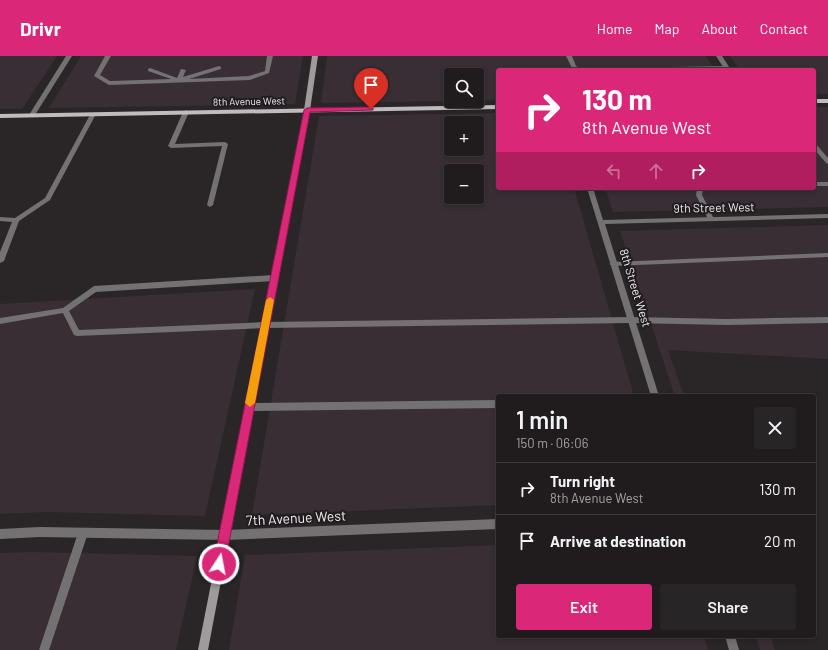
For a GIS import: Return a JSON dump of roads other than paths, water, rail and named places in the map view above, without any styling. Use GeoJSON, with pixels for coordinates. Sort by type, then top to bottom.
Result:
{"type":"FeatureCollection","features":[{"type":"Feature","properties":{"kind":"main road"},"geometry":{"type":"LineString","coordinates":[[816,101],[828,101]]}},
{"type":"Feature","properties":{"kind":"main road","name":"8th Avenue West"},"geometry":{"type":"LineString","coordinates":[[0,116],[496,107]]}},
{"type":"Feature","properties":{"kind":"street"},"geometry":{"type":"LineString","coordinates":[[32,115],[69,56]]}},
{"type":"Feature","properties":{"kind":"street"},"geometry":{"type":"LineString","coordinates":[[108,56],[97,76],[109,83],[250,78],[267,72],[270,56]]}},
{"type":"Feature","properties":{"kind":"street"},"geometry":{"type":"LineString","coordinates":[[203,650],[307,110],[315,56]]}},
{"type":"Feature","properties":{"kind":"street"},"geometry":{"type":"LineString","coordinates":[[570,56],[574,67],[576,68]]}},
{"type":"Feature","properties":{"kind":"street"},"geometry":{"type":"LineString","coordinates":[[719,56],[726,68]]}},
{"type":"Feature","properties":{"kind":"street"},"geometry":{"type":"LineString","coordinates":[[150,70],[179,80],[219,68]]}},
{"type":"Feature","properties":{"kind":"street"},"geometry":{"type":"LineString","coordinates":[[179,80],[184,70]]}},
{"type":"Feature","properties":{"kind":"street"},"geometry":{"type":"LineString","coordinates":[[186,112],[172,146],[225,144],[210,205]]}},
{"type":"Feature","properties":{"kind":"street"},"geometry":{"type":"LineString","coordinates":[[0,261],[16,220],[48,199],[93,114]]}},
{"type":"Feature","properties":{"kind":"street"},"geometry":{"type":"LineString","coordinates":[[816,147],[828,162]]}},
{"type":"Feature","properties":{"kind":"street"},"geometry":{"type":"LineString","coordinates":[[816,184],[828,184]]}},
{"type":"Feature","properties":{"kind":"street","name":"8th Street West"},"geometry":{"type":"LineString","coordinates":[[591,190],[654,394]]}},
{"type":"Feature","properties":{"kind":"street"},"geometry":{"type":"LineString","coordinates":[[700,190],[699,195],[711,219]]}},
{"type":"Feature","properties":{"kind":"street","name":"9th Street West"},"geometry":{"type":"LineString","coordinates":[[600,222],[828,216]]}},
{"type":"Feature","properties":{"kind":"street"},"geometry":{"type":"LineString","coordinates":[[0,219],[16,220]]}},
{"type":"Feature","properties":{"kind":"street"},"geometry":{"type":"LineString","coordinates":[[613,264],[828,254]]}},
{"type":"Feature","properties":{"kind":"street"},"geometry":{"type":"LineString","coordinates":[[0,321],[64,310],[94,289],[274,278]]}},
{"type":"Feature","properties":{"kind":"street"},"geometry":{"type":"LineString","coordinates":[[64,310],[77,333],[265,325],[631,320],[727,322],[828,320]]}},
{"type":"Feature","properties":{"kind":"street"},"geometry":{"type":"LineString","coordinates":[[249,408],[496,404]]}},
{"type":"Feature","properties":{"kind":"street","name":"7th Avenue West"},"geometry":{"type":"LineString","coordinates":[[0,534],[83,533],[225,536],[496,524]]}},
{"type":"Feature","properties":{"kind":"street"},"geometry":{"type":"LineString","coordinates":[[44,650],[83,533]]}},
{"type":"Feature","properties":{"kind":"street"},"geometry":{"type":"LineString","coordinates":[[731,638],[734,650]]}}]}
